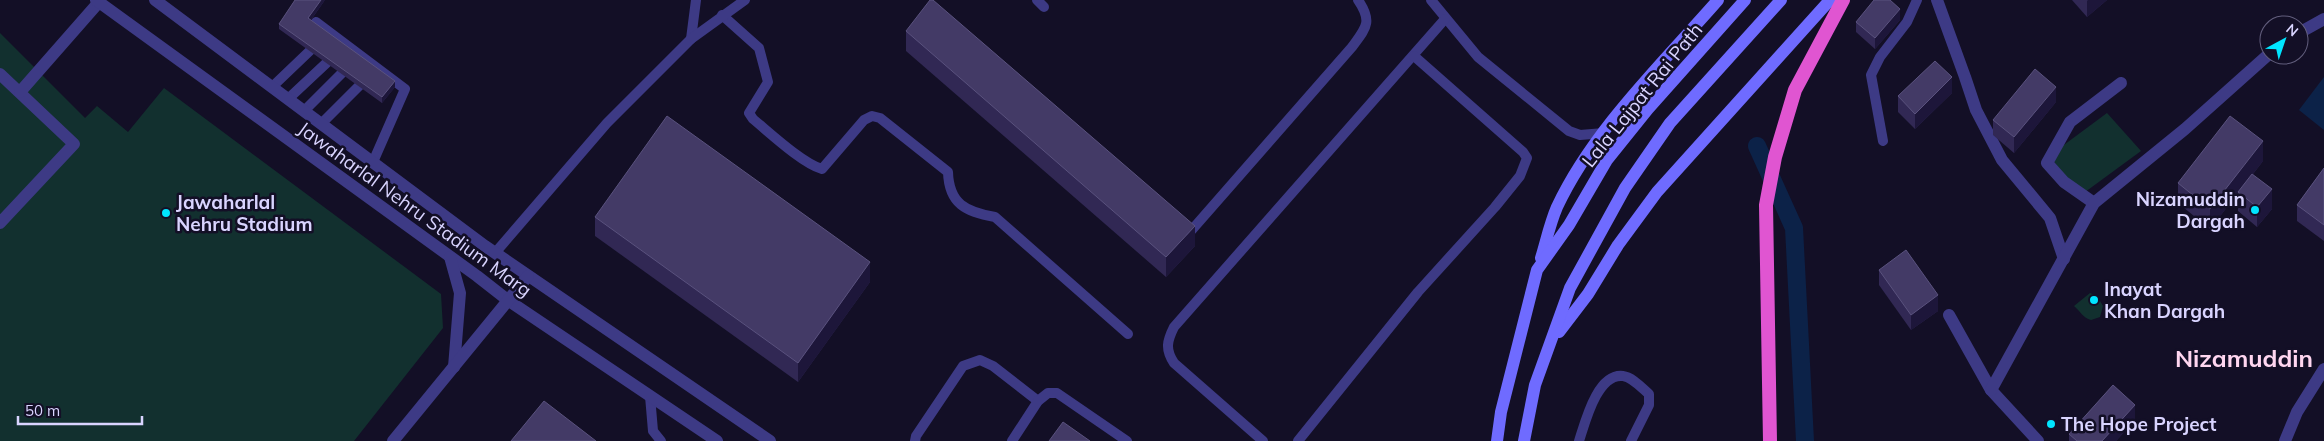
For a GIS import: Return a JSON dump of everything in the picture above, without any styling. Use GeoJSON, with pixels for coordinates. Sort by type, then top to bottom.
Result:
{"type":"FeatureCollection","features":[{"type":"Feature","properties":{"kind":"highway"},"geometry":{"type":"LineString","coordinates":[[1770,441],[1766,205],[1775,157],[1795,90],[1844,0]]}},
{"type":"Feature","properties":{"kind":"main road"},"geometry":{"type":"LineString","coordinates":[[1537,270],[1557,208],[1588,155],[1623,108],[1718,0]]}},
{"type":"Feature","properties":{"kind":"main road","name":"Lala Lajpat Rai Path"},"geometry":{"type":"LineString","coordinates":[[1497,441],[1501,412],[1537,270],[1569,225],[1607,160],[1648,110],[1745,0]]}},
{"type":"Feature","properties":{"kind":"main road"},"geometry":{"type":"LineString","coordinates":[[1524,441],[1535,385],[1570,288],[1625,188],[1670,123],[1781,0]]}},
{"type":"Feature","properties":{"kind":"main road"},"geometry":{"type":"LineString","coordinates":[[1552,341],[1588,294],[1618,245],[1657,192],[1830,0]]}},
{"type":"Feature","properties":{"kind":"street","name":"Jawaharlal Nehru Stadium Marg"},"geometry":{"type":"LineString","coordinates":[[156,0],[495,253],[770,441]]}},
{"type":"Feature","properties":{"kind":"street"},"geometry":{"type":"LineString","coordinates":[[1936,0],[1976,110],[2002,160],[2050,218],[2064,259]]}},
{"type":"Feature","properties":{"kind":"street","name":"Jawaharlal Nehru Stadium Marg"},"geometry":{"type":"LineString","coordinates":[[98,1],[450,256],[509,301],[717,441]]}},
{"type":"Feature","properties":{"kind":"street"},"geometry":{"type":"LineString","coordinates":[[20,92],[98,1]]}},
{"type":"Feature","properties":{"kind":"street"},"geometry":{"type":"LineString","coordinates":[[2309,27],[2324,19]]}},
{"type":"Feature","properties":{"kind":"street"},"geometry":{"type":"LineString","coordinates":[[1991,390],[2094,204],[2185,129],[2259,63]]}},
{"type":"Feature","properties":{"kind":"street"},"geometry":{"type":"LineString","coordinates":[[0,74],[74,144],[0,223]]}},
{"type":"Feature","properties":{"kind":"street"},"geometry":{"type":"LineString","coordinates":[[2094,204],[2064,182],[2047,163],[2070,122],[2121,83]]}},
{"type":"Feature","properties":{"kind":"street"},"geometry":{"type":"LineString","coordinates":[[450,256],[460,293],[454,367]]}},
{"type":"Feature","properties":{"kind":"street"},"geometry":{"type":"LineString","coordinates":[[393,441],[528,276]]}},
{"type":"Feature","properties":{"kind":"street"},"geometry":{"type":"LineString","coordinates":[[1949,315],[1991,390],[2038,441]]}},
{"type":"Feature","properties":{"kind":"street"},"geometry":{"type":"LineString","coordinates":[[2285,441],[2297,412],[2324,369]]}},
{"type":"Feature","properties":{"kind":"lane"},"geometry":{"type":"LineString","coordinates":[[691,39],[696,0]]}},
{"type":"Feature","properties":{"kind":"lane"},"geometry":{"type":"LineString","coordinates":[[495,253],[607,123],[691,39],[745,0]]}},
{"type":"Feature","properties":{"kind":"lane"},"geometry":{"type":"LineString","coordinates":[[1190,232],[1352,47],[1366,28],[1367,19],[1358,0]]}},
{"type":"Feature","properties":{"kind":"lane"},"geometry":{"type":"LineString","coordinates":[[1430,0],[1478,57],[1569,131],[1580,135],[1604,133]]}},
{"type":"Feature","properties":{"kind":"lane"},"geometry":{"type":"LineString","coordinates":[[1883,141],[1871,75],[1880,58],[1907,22],[1916,0]]}},
{"type":"Feature","properties":{"kind":"lane"},"geometry":{"type":"LineString","coordinates":[[722,15],[760,48],[768,82],[750,113],[753,119],[767,131],[816,167],[822,169],[864,120],[872,116],[880,118],[948,172],[950,191],[955,199],[975,213],[995,217],[1128,334]]}},
{"type":"Feature","properties":{"kind":"lane"},"geometry":{"type":"LineString","coordinates":[[1263,441],[1174,363],[1168,354],[1166,342],[1174,327],[1445,20]]}},
{"type":"Feature","properties":{"kind":"lane"},"geometry":{"type":"LineString","coordinates":[[316,22],[405,89],[373,162]]}},
{"type":"Feature","properties":{"kind":"lane"},"geometry":{"type":"LineString","coordinates":[[272,87],[329,32]]}},
{"type":"Feature","properties":{"kind":"lane"},"geometry":{"type":"LineString","coordinates":[[288,99],[346,44]]}},
{"type":"Feature","properties":{"kind":"lane"},"geometry":{"type":"LineString","coordinates":[[304,111],[360,55]]}},
{"type":"Feature","properties":{"kind":"lane"},"geometry":{"type":"LineString","coordinates":[[1298,441],[1418,292],[1495,207],[1520,176],[1526,165],[1527,158],[1523,152],[1414,56]]}},
{"type":"Feature","properties":{"kind":"lane"},"geometry":{"type":"LineString","coordinates":[[321,124],[377,68]]}},
{"type":"Feature","properties":{"kind":"lane"},"geometry":{"type":"LineString","coordinates":[[915,441],[916,436],[963,366],[974,361],[980,360],[993,366],[1038,401]]}},
{"type":"Feature","properties":{"kind":"lane"},"geometry":{"type":"LineString","coordinates":[[1579,441],[1589,412],[1601,387],[1611,378],[1623,376],[1637,383],[1649,394],[1649,405],[1632,441]]}},
{"type":"Feature","properties":{"kind":"lane"},"geometry":{"type":"LineString","coordinates":[[1012,441],[1038,401],[1048,393],[1057,393],[1127,441]]}},
{"type":"Feature","properties":{"kind":"lane"},"geometry":{"type":"LineString","coordinates":[[650,396],[654,431],[661,441]]}},
{"type":"Feature","properties":{"kind":"green space","name":"Jawaharlal Nehru Stadium"},"geometry":{"type":"Polygon","coordinates":[[[0,33],[85,118],[97,106],[128,132],[164,88],[441,294],[443,328],[354,441],[0,441],[0,33]]]}},
{"type":"Feature","properties":{"kind":"green space"},"geometry":{"type":"Polygon","coordinates":[[[2107,113],[2141,151],[2081,195],[2049,156],[2107,113]]]}},
{"type":"Feature","properties":{"kind":"green space"},"geometry":{"type":"Polygon","coordinates":[[[2090,293],[2097,296],[2103,306],[2100,317],[2091,320],[2074,306],[2090,293]]]}},
{"type":"Feature","properties":{"kind":"water"},"geometry":{"type":"Polygon","coordinates":[[[2324,77],[2324,130],[2299,110],[2324,77]]]}},
{"type":"Feature","properties":{"kind":"building"},"geometry":{"type":"Polygon","coordinates":[[[295,0],[321,0],[308,18],[395,81],[382,97],[279,24],[295,0]]]}},
{"type":"Feature","properties":{"kind":"building"},"geometry":{"type":"Polygon","coordinates":[[[930,0],[933,0],[1195,226],[1166,257],[906,31],[930,0]]]}},
{"type":"Feature","properties":{"kind":"building"},"geometry":{"type":"Polygon","coordinates":[[[1874,0],[1890,0],[1900,9],[1875,38],[1856,22],[1874,0]]]}},
{"type":"Feature","properties":{"kind":"building"},"geometry":{"type":"Polygon","coordinates":[[[1935,61],[1952,77],[1915,114],[1898,96],[1935,61]]]}},
{"type":"Feature","properties":{"kind":"building"},"geometry":{"type":"Polygon","coordinates":[[[2035,69],[2056,87],[2014,137],[1993,120],[2035,69]]]}},
{"type":"Feature","properties":{"kind":"building"},"geometry":{"type":"Polygon","coordinates":[[[667,116],[870,262],[798,363],[595,217],[667,116]]]}},
{"type":"Feature","properties":{"kind":"building"},"geometry":{"type":"Polygon","coordinates":[[[2230,116],[2263,141],[2210,209],[2178,183],[2230,116]]]}},
{"type":"Feature","properties":{"kind":"building"},"geometry":{"type":"Polygon","coordinates":[[[2324,168],[2324,225],[2297,205],[2324,168]]]}},
{"type":"Feature","properties":{"kind":"building"},"geometry":{"type":"Polygon","coordinates":[[[2252,174],[2272,189],[2257,207],[2238,192],[2252,174]]]}},
{"type":"Feature","properties":{"kind":"building"},"geometry":{"type":"Polygon","coordinates":[[[1906,250],[1938,295],[1911,315],[1879,270],[1906,250]]]}},
{"type":"Feature","properties":{"kind":"building"},"geometry":{"type":"Polygon","coordinates":[[[2113,385],[2135,405],[2102,441],[2077,441],[2069,434],[2113,385]]]}},
{"type":"Feature","properties":{"kind":"building"},"geometry":{"type":"Polygon","coordinates":[[[544,401],[596,441],[511,441],[544,401]]]}},
{"type":"Feature","properties":{"kind":"building"},"geometry":{"type":"Polygon","coordinates":[[[1063,422],[1090,441],[1049,441],[1063,422]]]}},
{"type":"Feature","properties":{"kind":"waterway"},"geometry":{"type":"LineString","coordinates":[[1757,146],[1794,228],[1805,441]]}},
{"type":"Feature","properties":{"kind":"place","name":"Nizamuddin Dargah"},"geometry":{"type":"Point","coordinates":[2255,210]}},
{"type":"Feature","properties":{"kind":"place","name":"Jawaharlal Nehru Stadium"},"geometry":{"type":"Point","coordinates":[166,213]}},
{"type":"Feature","properties":{"kind":"place","name":"Inayat Khan Dargah"},"geometry":{"type":"Point","coordinates":[2094,300]}},
{"type":"Feature","properties":{"kind":"place","name":"The Hope Project"},"geometry":{"type":"Point","coordinates":[2051,424]}},
{"type":"Feature","properties":{"kind":"district","name":"Nizamuddin"},"geometry":{"type":"Point","coordinates":[2244,358]}}]}
